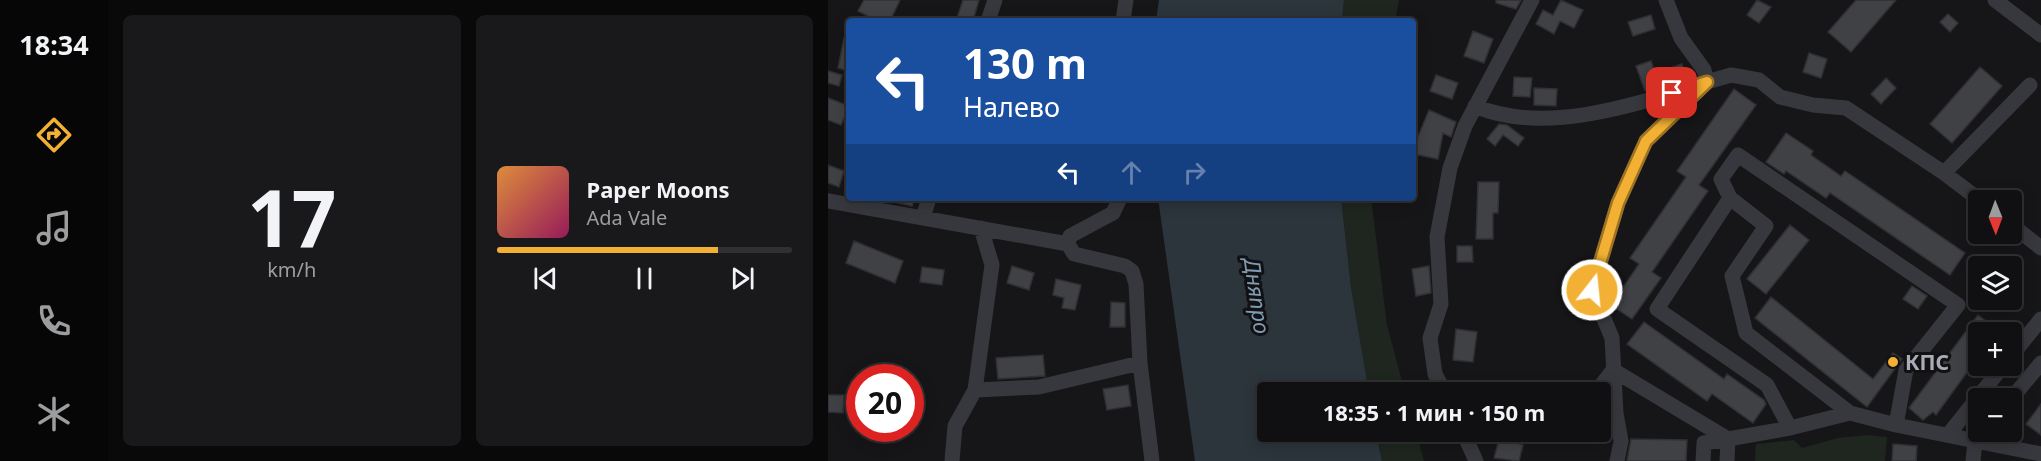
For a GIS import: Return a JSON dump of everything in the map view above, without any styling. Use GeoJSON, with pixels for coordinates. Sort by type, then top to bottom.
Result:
{"type":"FeatureCollection","features":[{"type":"Feature","properties":{"kind":"street"},"geometry":{"type":"LineString","coordinates":[[989,18],[995,0]]}},
{"type":"Feature","properties":{"kind":"street"},"geometry":{"type":"LineString","coordinates":[[1123,18],[1126,0]]}},
{"type":"Feature","properties":{"kind":"street"},"geometry":{"type":"LineString","coordinates":[[1439,382],[1435,374],[1430,338],[1441,304],[1437,237],[1450,168],[1475,106],[1532,0]]}},
{"type":"Feature","properties":{"kind":"street"},"geometry":{"type":"LineString","coordinates":[[1666,0],[1681,38],[1704,70],[1707,82]]}},
{"type":"Feature","properties":{"kind":"street"},"geometry":{"type":"LineString","coordinates":[[1995,0],[2041,34]]}},
{"type":"Feature","properties":{"kind":"street"},"geometry":{"type":"LineString","coordinates":[[1475,106],[1497,115],[1563,117],[1637,104],[1731,75],[1759,80],[1780,97],[1813,105],[1846,108],[1968,191]]}},
{"type":"Feature","properties":{"kind":"street"},"geometry":{"type":"LineString","coordinates":[[1617,461],[1621,441],[1616,413],[1612,338],[1592,290],[1618,203],[1646,141],[1707,82]]}},
{"type":"Feature","properties":{"kind":"street"},"geometry":{"type":"LineString","coordinates":[[1944,173],[2030,85]]}},
{"type":"Feature","properties":{"kind":"street"},"geometry":{"type":"LineString","coordinates":[[1896,425],[1906,370],[1958,305],[1738,155],[1721,179],[1730,198],[1766,226],[1732,276],[1746,333],[1850,413],[1896,425],[1948,435],[1968,436]]}},
{"type":"Feature","properties":{"kind":"street"},"geometry":{"type":"LineString","coordinates":[[1730,198],[1657,309],[1767,385],[1790,428]]}},
{"type":"Feature","properties":{"kind":"street"},"geometry":{"type":"LineString","coordinates":[[828,201],[1068,244]]}},
{"type":"Feature","properties":{"kind":"street"},"geometry":{"type":"LineString","coordinates":[[923,218],[928,201]]}},
{"type":"Feature","properties":{"kind":"street"},"geometry":{"type":"LineString","coordinates":[[1119,201],[1113,213],[1070,236],[1068,244],[1074,254],[1125,266],[1132,271],[1136,284],[1140,363],[1152,461]]}},
{"type":"Feature","properties":{"kind":"street"},"geometry":{"type":"LineString","coordinates":[[952,461],[955,426],[975,390],[992,265],[981,228]]}},
{"type":"Feature","properties":{"kind":"street"},"geometry":{"type":"LineString","coordinates":[[2022,233],[2041,248]]}},
{"type":"Feature","properties":{"kind":"street"},"geometry":{"type":"LineString","coordinates":[[2022,343],[2041,319]]}},
{"type":"Feature","properties":{"kind":"street"},"geometry":{"type":"LineString","coordinates":[[975,390],[1039,387],[1140,363]]}},
{"type":"Feature","properties":{"kind":"street"},"geometry":{"type":"LineString","coordinates":[[2020,388],[2041,363]]}},
{"type":"Feature","properties":{"kind":"street"},"geometry":{"type":"LineString","coordinates":[[1604,382],[1613,370]]}},
{"type":"Feature","properties":{"kind":"street"},"geometry":{"type":"LineString","coordinates":[[1613,370],[1728,439]]}},
{"type":"Feature","properties":{"kind":"street"},"geometry":{"type":"LineString","coordinates":[[1948,435],[1995,376]]}},
{"type":"Feature","properties":{"kind":"street"},"geometry":{"type":"LineString","coordinates":[[1703,461],[1704,443],[1790,428],[1850,413]]}},
{"type":"Feature","properties":{"kind":"street"},"geometry":{"type":"LineString","coordinates":[[1727,461],[1728,439]]}},
{"type":"Feature","properties":{"kind":"street"},"geometry":{"type":"LineString","coordinates":[[1471,442],[1476,461]]}},
{"type":"Feature","properties":{"kind":"street"},"geometry":{"type":"LineString","coordinates":[[1973,461],[1979,442]]}},
{"type":"Feature","properties":{"kind":"street"},"geometry":{"type":"LineString","coordinates":[[1998,442],[2041,454]]}},
{"type":"Feature","properties":{"kind":"shaded area"},"geometry":{"type":"Polygon","coordinates":[[[1344,0],[1399,0],[1396,18],[1342,18],[1344,0]]]}},
{"type":"Feature","properties":{"kind":"shaded area"},"geometry":{"type":"Polygon","coordinates":[[[1341,201],[1371,201],[1387,325],[1402,382],[1367,382],[1351,287],[1341,201]]]}},
{"type":"Feature","properties":{"kind":"shaded area"},"geometry":{"type":"Polygon","coordinates":[[[1868,435],[1887,437],[1885,461],[1755,461],[1756,444],[1794,440],[1802,448],[1838,438],[1868,435]]]}},
{"type":"Feature","properties":{"kind":"shaded area"},"geometry":{"type":"Polygon","coordinates":[[[1378,442],[1419,442],[1424,461],[1382,461],[1378,442]]]}},
{"type":"Feature","properties":{"kind":"water"},"geometry":{"type":"Polygon","coordinates":[[[1159,0],[1344,0],[1342,18],[1156,18],[1159,0]]]}},
{"type":"Feature","properties":{"kind":"water","name":"Дняпро"},"geometry":{"type":"Polygon","coordinates":[[[1158,201],[1341,201],[1351,287],[1367,382],[1257,382],[1257,442],[1378,442],[1382,461],[1195,461],[1158,201]]]}},
{"type":"Feature","properties":{"kind":"building"},"geometry":{"type":"Polygon","coordinates":[[[864,0],[900,0],[891,18],[871,18],[858,11],[864,0]]]}},
{"type":"Feature","properties":{"kind":"building"},"geometry":{"type":"Polygon","coordinates":[[[963,0],[979,0],[974,18],[957,18],[963,0]]]}},
{"type":"Feature","properties":{"kind":"building"},"geometry":{"type":"Polygon","coordinates":[[[1496,0],[1521,0],[1516,9],[1496,3],[1496,0]]]}},
{"type":"Feature","properties":{"kind":"building"},"geometry":{"type":"Polygon","coordinates":[[[1561,0],[1583,10],[1574,28],[1560,21],[1554,34],[1536,24],[1543,10],[1553,15],[1561,0]]]}},
{"type":"Feature","properties":{"kind":"building"},"geometry":{"type":"Polygon","coordinates":[[[1757,0],[1771,7],[1759,23],[1747,15],[1757,0]]]}},
{"type":"Feature","properties":{"kind":"building"},"geometry":{"type":"Polygon","coordinates":[[[1856,0],[1896,0],[1851,52],[1828,32],[1856,0]]]}},
{"type":"Feature","properties":{"kind":"building"},"geometry":{"type":"Polygon","coordinates":[[[1948,14],[1958,23],[1950,32],[1940,22],[1948,14]]]}},
{"type":"Feature","properties":{"kind":"building"},"geometry":{"type":"Polygon","coordinates":[[[1651,15],[1655,29],[1633,36],[1628,22],[1651,15]]]}},
{"type":"Feature","properties":{"kind":"building"},"geometry":{"type":"Polygon","coordinates":[[[1473,31],[1493,39],[1484,63],[1464,56],[1473,31]]]}},
{"type":"Feature","properties":{"kind":"building"},"geometry":{"type":"Polygon","coordinates":[[[844,38],[846,38],[846,70],[838,68],[844,38]]]}},
{"type":"Feature","properties":{"kind":"building"},"geometry":{"type":"Polygon","coordinates":[[[1809,53],[1827,59],[1821,78],[1803,72],[1809,53]]]}},
{"type":"Feature","properties":{"kind":"building"},"geometry":{"type":"Polygon","coordinates":[[[1651,61],[1655,73],[1682,64],[1687,78],[1645,91],[1636,66],[1651,61]]]}},
{"type":"Feature","properties":{"kind":"building"},"geometry":{"type":"Polygon","coordinates":[[[1980,67],[2002,86],[1952,143],[1930,124],[1980,67]]]}},
{"type":"Feature","properties":{"kind":"building"},"geometry":{"type":"Polygon","coordinates":[[[828,71],[842,75],[839,86],[828,83],[828,71]]]}},
{"type":"Feature","properties":{"kind":"building"},"geometry":{"type":"Polygon","coordinates":[[[1436,75],[1458,83],[1452,99],[1430,91],[1436,75]]]}},
{"type":"Feature","properties":{"kind":"building"},"geometry":{"type":"Polygon","coordinates":[[[1514,77],[1532,78],[1530,97],[1513,96],[1514,77]]]}},
{"type":"Feature","properties":{"kind":"building"},"geometry":{"type":"Polygon","coordinates":[[[1886,78],[1896,88],[1881,104],[1871,94],[1886,78]]]}},
{"type":"Feature","properties":{"kind":"building"},"geometry":{"type":"Polygon","coordinates":[[[1534,88],[1557,89],[1556,106],[1534,105],[1534,88]]]}},
{"type":"Feature","properties":{"kind":"building"},"geometry":{"type":"Polygon","coordinates":[[[1734,89],[1756,105],[1699,185],[1708,191],[1652,272],[1661,278],[1632,319],[1611,305],[1639,264],[1630,258],[1686,177],[1677,171],[1734,89]]]}},
{"type":"Feature","properties":{"kind":"building"},"geometry":{"type":"Polygon","coordinates":[[[828,98],[846,105],[846,113],[841,125],[828,120],[828,98]]]}},
{"type":"Feature","properties":{"kind":"building"},"geometry":{"type":"Polygon","coordinates":[[[1429,110],[1456,122],[1451,137],[1443,133],[1438,159],[1416,155],[1417,139],[1429,110]]]}},
{"type":"Feature","properties":{"kind":"building"},"geometry":{"type":"Polygon","coordinates":[[[1499,124],[1507,125],[1524,138],[1518,146],[1503,135],[1495,146],[1487,139],[1499,124]]]}},
{"type":"Feature","properties":{"kind":"building"},"geometry":{"type":"Polygon","coordinates":[[[1786,133],[1813,151],[1811,155],[1841,176],[1845,171],[1965,253],[1950,275],[1830,193],[1826,198],[1786,171],[1784,174],[1766,162],[1786,133]]]}},
{"type":"Feature","properties":{"kind":"building"},"geometry":{"type":"Polygon","coordinates":[[[828,165],[844,171],[839,187],[828,183],[828,165]]]}},
{"type":"Feature","properties":{"kind":"building"},"geometry":{"type":"Polygon","coordinates":[[[1478,182],[1499,182],[1498,213],[1493,213],[1493,239],[1476,239],[1478,182]]]}},
{"type":"Feature","properties":{"kind":"building"},"geometry":{"type":"Polygon","coordinates":[[[891,201],[914,201],[912,206],[891,201]]]}},
{"type":"Feature","properties":{"kind":"building"},"geometry":{"type":"Polygon","coordinates":[[[1790,225],[1809,240],[1766,294],[1747,279],[1790,225]]]}},
{"type":"Feature","properties":{"kind":"building"},"geometry":{"type":"Polygon","coordinates":[[[854,241],[903,261],[895,283],[846,263],[854,241]]]}},
{"type":"Feature","properties":{"kind":"building"},"geometry":{"type":"Polygon","coordinates":[[[1457,246],[1472,246],[1473,262],[1457,262],[1457,246]]]}},
{"type":"Feature","properties":{"kind":"building"},"geometry":{"type":"Polygon","coordinates":[[[1012,266],[1034,273],[1029,290],[1007,283],[1012,266]]]}},
{"type":"Feature","properties":{"kind":"building"},"geometry":{"type":"Polygon","coordinates":[[[1429,266],[1431,293],[1416,296],[1412,269],[1429,266]]]}},
{"type":"Feature","properties":{"kind":"building"},"geometry":{"type":"Polygon","coordinates":[[[922,267],[944,270],[942,285],[920,282],[922,267]]]}},
{"type":"Feature","properties":{"kind":"building"},"geometry":{"type":"Polygon","coordinates":[[[1056,279],[1081,285],[1075,310],[1062,308],[1064,298],[1053,295],[1056,279]]]}},
{"type":"Feature","properties":{"kind":"building"},"geometry":{"type":"Polygon","coordinates":[[[1912,286],[1927,296],[1918,309],[1903,299],[1912,286]]]}},
{"type":"Feature","properties":{"kind":"building"},"geometry":{"type":"Polygon","coordinates":[[[1771,297],[1873,379],[1893,353],[1902,359],[1867,407],[1755,318],[1771,297]]]}},
{"type":"Feature","properties":{"kind":"building"},"geometry":{"type":"Polygon","coordinates":[[[1111,302],[1125,303],[1125,327],[1110,327],[1111,302]]]}},
{"type":"Feature","properties":{"kind":"building"},"geometry":{"type":"Polygon","coordinates":[[[1978,315],[1987,322],[1973,322],[1978,315]]]}},
{"type":"Feature","properties":{"kind":"building"},"geometry":{"type":"Polygon","coordinates":[[[1644,322],[1724,379],[1727,374],[1764,400],[1766,404],[1753,423],[1712,394],[1707,401],[1627,344],[1644,322]]]}},
{"type":"Feature","properties":{"kind":"building"},"geometry":{"type":"Polygon","coordinates":[[[1968,328],[1968,371],[1936,415],[1933,412],[1923,420],[1909,408],[1968,328]]]}},
{"type":"Feature","properties":{"kind":"building"},"geometry":{"type":"Polygon","coordinates":[[[1456,329],[1477,332],[1473,362],[1453,360],[1456,329]]]}},
{"type":"Feature","properties":{"kind":"building"},"geometry":{"type":"Polygon","coordinates":[[[1043,355],[1045,376],[998,379],[996,358],[1043,355]]]}},
{"type":"Feature","properties":{"kind":"building"},"geometry":{"type":"Polygon","coordinates":[[[1128,385],[1131,406],[1107,410],[1103,389],[1128,385]]]}},
{"type":"Feature","properties":{"kind":"building"},"geometry":{"type":"Polygon","coordinates":[[[828,395],[844,395],[843,413],[828,412],[828,395]]]}},
{"type":"Feature","properties":{"kind":"building"},"geometry":{"type":"Polygon","coordinates":[[[2041,404],[2041,435],[2026,424],[2041,404]]]}},
{"type":"Feature","properties":{"kind":"building"},"geometry":{"type":"Polygon","coordinates":[[[1631,439],[1687,440],[1686,461],[1627,461],[1631,439]]]}},
{"type":"Feature","properties":{"kind":"building"},"geometry":{"type":"Polygon","coordinates":[[[1498,442],[1523,445],[1519,461],[1494,458],[1498,442]]]}},
{"type":"Feature","properties":{"kind":"building"},"geometry":{"type":"Polygon","coordinates":[[[1893,444],[1917,446],[1916,461],[1892,461],[1893,444]]]}},
{"type":"Feature","properties":{"kind":"place","name":"КПС"},"geometry":{"type":"Point","coordinates":[1893,362]}},
{"type":"Feature","properties":{"kind":"route"},"geometry":{"type":"LineString","coordinates":[[1592,290],[1618,203],[1646,141],[1707,82],[1672,93]]}}]}
